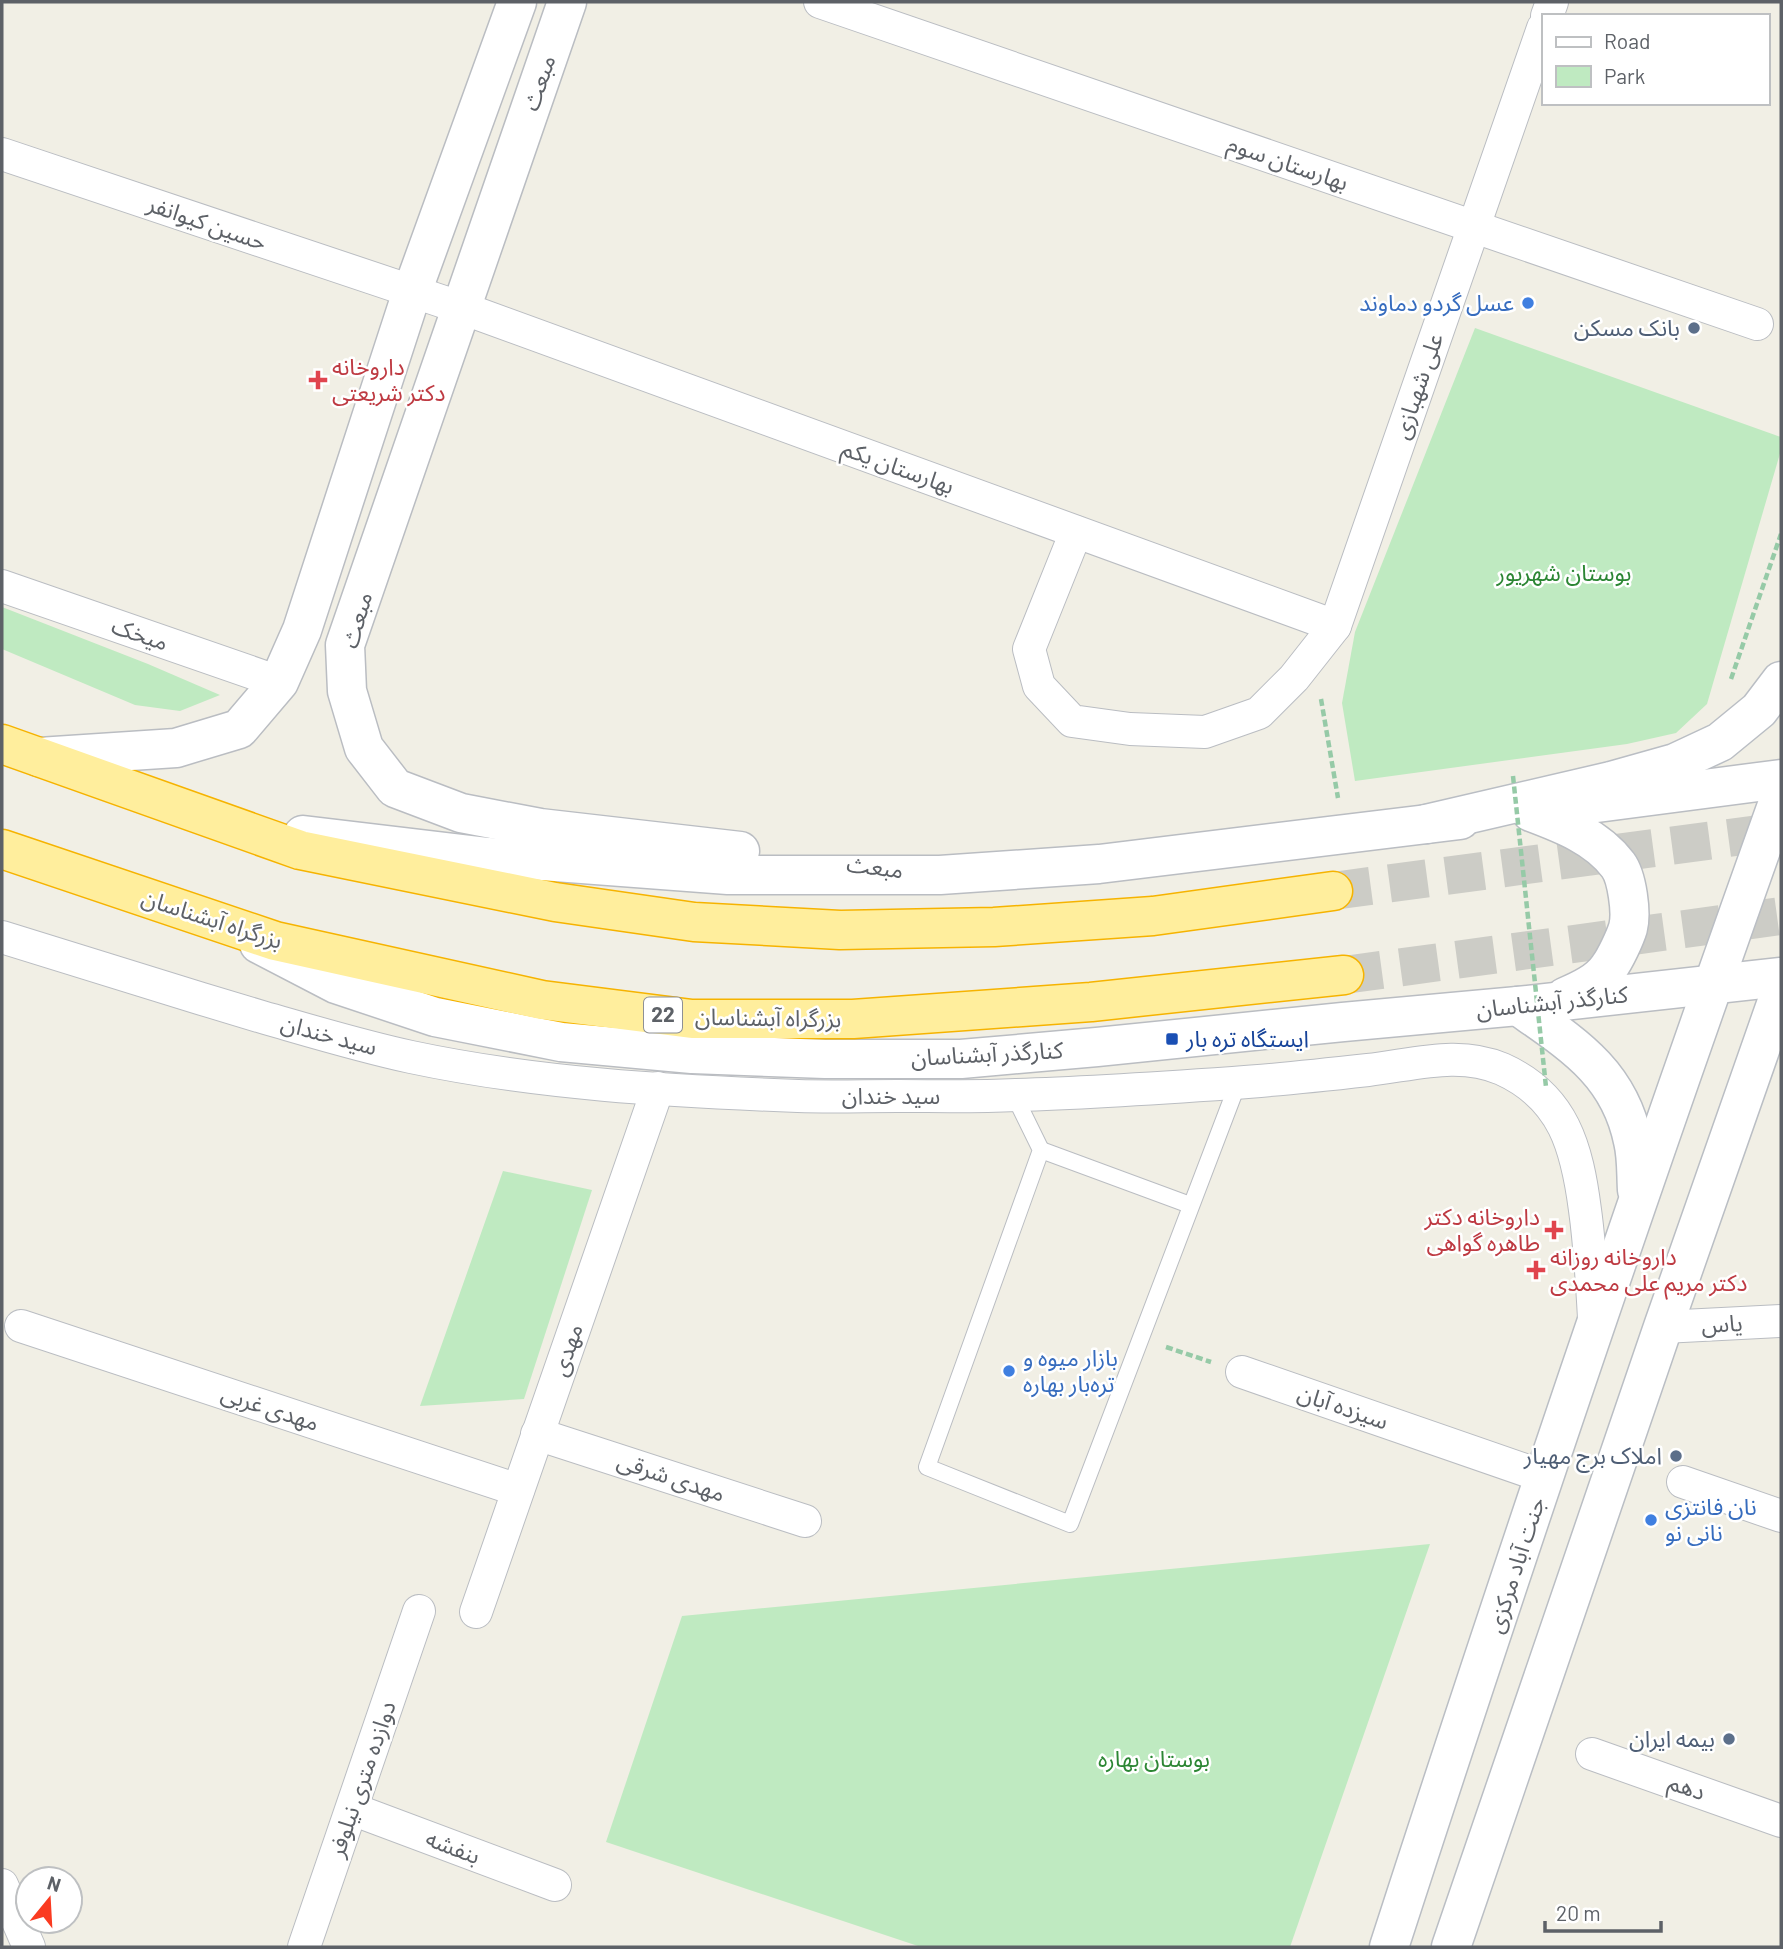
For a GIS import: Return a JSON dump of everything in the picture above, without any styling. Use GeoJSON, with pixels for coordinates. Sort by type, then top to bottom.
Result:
{"type":"FeatureCollection","features":[{"type":"Feature","properties":{"kind":"highway"},"geometry":{"type":"LineString","coordinates":[[2,744],[300,850],[555,902],[694,922],[840,930],[994,927],[1153,916],[1333,891]]}},
{"type":"Feature","properties":{"kind":"highway","name":"بزرگراه آبشناسان"},"geometry":{"type":"LineString","coordinates":[[2,849],[275,941],[542,1000],[692,1019],[853,1019],[1091,1002],[1344,975]]}},
{"type":"Feature","properties":{"kind":"highway"},"geometry":{"type":"LineString","coordinates":[[2,859],[46,865]]}},
{"type":"Feature","properties":{"kind":"street","name":"مبعث"},"geometry":{"type":"LineString","coordinates":[[39,757],[176,748],[239,729],[279,682],[302,629],[412,292],[517,2]]}},
{"type":"Feature","properties":{"kind":"street","name":"مبعث"},"geometry":{"type":"LineString","coordinates":[[567,2],[345,645],[347,691],[364,748],[395,788],[461,813],[540,828],[940,875]]}},
{"type":"Feature","properties":{"kind":"street","name":"بهارستان سوم"},"geometry":{"type":"LineString","coordinates":[[820,2],[1757,324]]}},
{"type":"Feature","properties":{"kind":"street","name":"علی شهبازی"},"geometry":{"type":"LineString","coordinates":[[1076,532],[1029,649],[1038,687],[1072,722],[1130,729],[1205,732],[1258,713],[1294,678],[1335,626],[1542,31]]}},
{"type":"Feature","properties":{"kind":"street","name":"حسین کیوانفر"},"geometry":{"type":"LineString","coordinates":[[2,155],[461,308]]}},
{"type":"Feature","properties":{"kind":"street","name":"بهارستان یکم"},"geometry":{"type":"LineString","coordinates":[[461,308],[1335,626]]}},
{"type":"Feature","properties":{"kind":"street","name":"میخک"},"geometry":{"type":"LineString","coordinates":[[2,586],[279,682]]}},
{"type":"Feature","properties":{"kind":"street"},"geometry":{"type":"LineString","coordinates":[[236,828],[488,857],[728,875],[940,875],[1098,864],[1426,824],[1675,763],[1720,742],[1759,710],[1781,681]]}},
{"type":"Feature","properties":{"kind":"street"},"geometry":{"type":"LineString","coordinates":[[1426,824],[1522,792],[1781,779]]}},
{"type":"Feature","properties":{"kind":"street"},"geometry":{"type":"LineString","coordinates":[[1522,792],[1561,823],[1591,839],[1619,866],[1628,895],[1628,927],[1609,968],[1588,987],[1536,1004],[1602,1072],[1624,1107],[1634,1143],[1638,1206]]}},
{"type":"Feature","properties":{"kind":"street","name":"جنت آباد مرکزی"},"geometry":{"type":"LineString","coordinates":[[1389,1947],[1545,1477],[1781,794]]}},
{"type":"Feature","properties":{"kind":"street","name":"کنارگذر آبشناسان"},"geometry":{"type":"LineString","coordinates":[[213,920],[336,984],[435,1017],[561,1042],[692,1054],[825,1059],[961,1059],[1536,1004],[1781,977]]}},
{"type":"Feature","properties":{"kind":"street","name":"سید خندان"},"geometry":{"type":"LineString","coordinates":[[3,941],[329,1036],[411,1057],[570,1083],[803,1096],[1014,1095],[1238,1083],[1370,1070],[1443,1059],[1479,1061],[1497,1067],[1532,1086],[1547,1102],[1570,1138],[1578,1161],[1592,1268],[1595,1331]]}},
{"type":"Feature","properties":{"kind":"street"},"geometry":{"type":"LineString","coordinates":[[1451,1947],[1781,990]]}},
{"type":"Feature","properties":{"kind":"street"},"geometry":{"type":"LineString","coordinates":[[1700,1219],[1764,1075],[1781,1044]]}},
{"type":"Feature","properties":{"kind":"street","name":"مهدی"},"geometry":{"type":"LineString","coordinates":[[476,1612],[657,1088]]}},
{"type":"Feature","properties":{"kind":"street","name":"یاس"},"geometry":{"type":"LineString","coordinates":[[1663,1327],[1781,1321]]}},
{"type":"Feature","properties":{"kind":"street","name":"مهدی غربی"},"geometry":{"type":"LineString","coordinates":[[21,1326],[518,1490]]}},
{"type":"Feature","properties":{"kind":"street","name":"سیزده آبان"},"geometry":{"type":"LineString","coordinates":[[1242,1373],[1545,1477]]}},
{"type":"Feature","properties":{"kind":"street","name":"مهدی شرقی"},"geometry":{"type":"LineString","coordinates":[[537,1434],[805,1521]]}},
{"type":"Feature","properties":{"kind":"street"},"geometry":{"type":"LineString","coordinates":[[1683,1482],[1781,1516]]}},
{"type":"Feature","properties":{"kind":"street","name":"دوازده متری نیلوفر"},"geometry":{"type":"LineString","coordinates":[[304,1947],[419,1611]]}},
{"type":"Feature","properties":{"kind":"street","name":"دهم"},"geometry":{"type":"LineString","coordinates":[[1592,1754],[1781,1821]]}},
{"type":"Feature","properties":{"kind":"street","name":"بنفشه"},"geometry":{"type":"LineString","coordinates":[[352,1809],[555,1885]]}},
{"type":"Feature","properties":{"kind":"street"},"geometry":{"type":"LineString","coordinates":[[1426,1834],[1454,1845],[1485,1850]]}},
{"type":"Feature","properties":{"kind":"street"},"geometry":{"type":"LineString","coordinates":[[2,1885],[29,1947]]}},
{"type":"Feature","properties":{"kind":"lane"},"geometry":{"type":"LineString","coordinates":[[1041,1150],[927,1467],[1070,1524],[1238,1083]]}},
{"type":"Feature","properties":{"kind":"lane"},"geometry":{"type":"LineString","coordinates":[[1014,1095],[1041,1150],[1190,1205]]}},
{"type":"Feature","properties":{"kind":"path"},"geometry":{"type":"LineString","coordinates":[[1730,681],[1781,534]]}},
{"type":"Feature","properties":{"kind":"path"},"geometry":{"type":"LineString","coordinates":[[1321,697],[1339,804]]}},
{"type":"Feature","properties":{"kind":"path"},"geometry":{"type":"LineString","coordinates":[[1513,776],[1546,1087]]}},
{"type":"Feature","properties":{"kind":"path"},"geometry":{"type":"LineString","coordinates":[[1140,1338],[1242,1373]]}},
{"type":"Feature","properties":{"kind":"green space","name":"بوستان شهریور"},"geometry":{"type":"Polygon","coordinates":[[[1475,328],[1781,437],[1781,450],[1707,704],[1676,733],[1627,744],[1355,781],[1342,703],[1355,632],[1475,328]]]}},
{"type":"Feature","properties":{"kind":"green space"},"geometry":{"type":"Polygon","coordinates":[[[2,607],[220,695],[180,711],[135,705],[2,649],[2,607]]]}},
{"type":"Feature","properties":{"kind":"green space"},"geometry":{"type":"Polygon","coordinates":[[[503,1171],[592,1190],[524,1399],[420,1406],[503,1171]]]}},
{"type":"Feature","properties":{"kind":"green space","name":"بوستان بهاره"},"geometry":{"type":"Polygon","coordinates":[[[1430,1544],[1290,1947],[921,1947],[606,1842],[682,1616],[1430,1544]]]}},
{"type":"Feature","properties":{"kind":"tunnel"},"geometry":{"type":"LineString","coordinates":[[1333,891],[1781,831]]}},
{"type":"Feature","properties":{"kind":"tunnel"},"geometry":{"type":"LineString","coordinates":[[1344,975],[1781,916]]}},
{"type":"Feature","properties":{"kind":"place","name":"عسل گردو دماوند"},"geometry":{"type":"Point","coordinates":[1528,303]}},
{"type":"Feature","properties":{"kind":"place","name":"بانک مسکن"},"geometry":{"type":"Point","coordinates":[1694,328]}},
{"type":"Feature","properties":{"kind":"place","name":"داروخانه دکتر شریعتی"},"geometry":{"type":"Point","coordinates":[318,380]}},
{"type":"Feature","properties":{"kind":"place","name":"ایستگاه تره بار"},"geometry":{"type":"Point","coordinates":[1172,1039]}},
{"type":"Feature","properties":{"kind":"place","name":"داروخانه دکتر طاهره گواهی"},"geometry":{"type":"Point","coordinates":[1554,1230]}},
{"type":"Feature","properties":{"kind":"place","name":"داروخانه روزانه دکتر مریم علی محمدی"},"geometry":{"type":"Point","coordinates":[1536,1270]}},
{"type":"Feature","properties":{"kind":"place","name":"بازار میوه و تره‌بار بهاره"},"geometry":{"type":"Point","coordinates":[1009,1371]}},
{"type":"Feature","properties":{"kind":"place","name":"املاک برج مهیار"},"geometry":{"type":"Point","coordinates":[1676,1456]}},
{"type":"Feature","properties":{"kind":"place","name":"نان فانتزی نانی نو"},"geometry":{"type":"Point","coordinates":[1651,1520]}},
{"type":"Feature","properties":{"kind":"place","name":"بیمه ایران"},"geometry":{"type":"Point","coordinates":[1729,1739]}}]}
